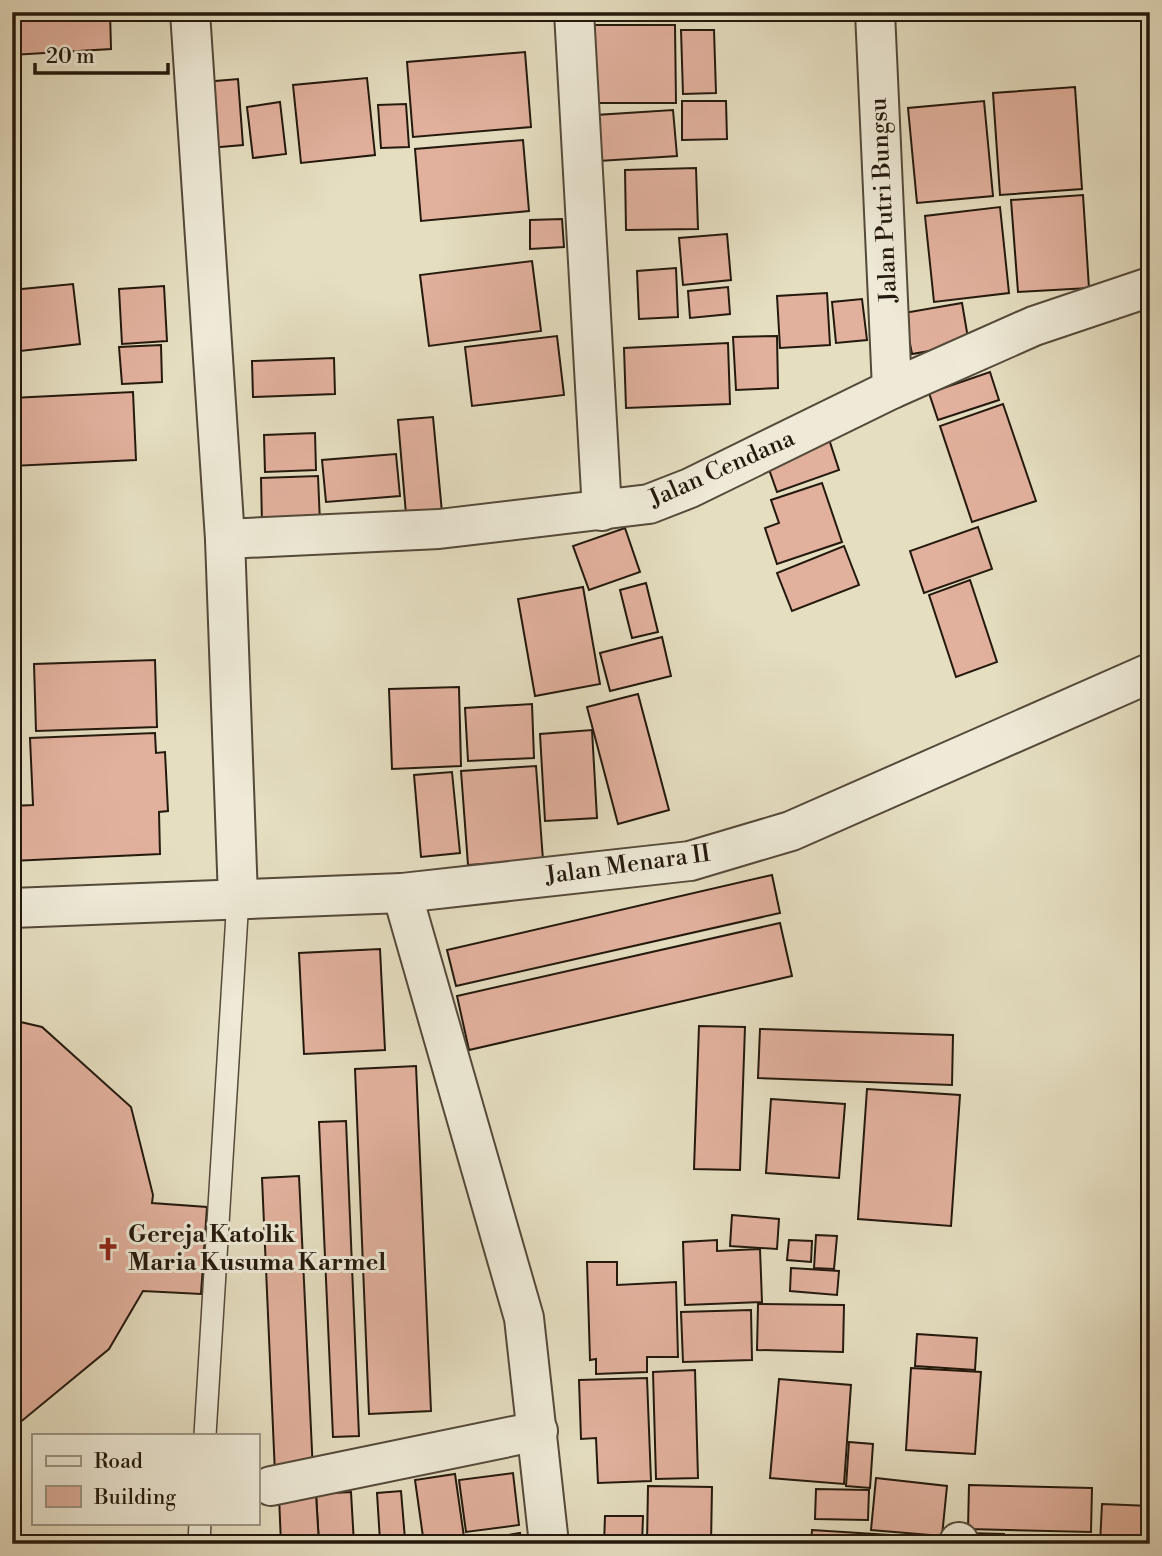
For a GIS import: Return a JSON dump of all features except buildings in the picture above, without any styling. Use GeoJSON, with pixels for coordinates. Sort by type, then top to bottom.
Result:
{"type":"FeatureCollection","features":[{"type":"Feature","properties":{"kind":"street"},"geometry":{"type":"LineString","coordinates":[[190,12],[225,539],[238,898]]}},
{"type":"Feature","properties":{"kind":"street"},"geometry":{"type":"LineString","coordinates":[[574,12],[602,511]]}},
{"type":"Feature","properties":{"kind":"street","name":"Jalan Putri Bungsu"},"geometry":{"type":"LineString","coordinates":[[876,12],[892,388]]}},
{"type":"Feature","properties":{"kind":"street","name":"Jalan Cendana"},"geometry":{"type":"LineString","coordinates":[[225,539],[439,529],[649,504],[690,488],[892,388],[1034,326],[1150,287]]}},
{"type":"Feature","properties":{"kind":"street","name":"Jalan Menara II"},"geometry":{"type":"LineString","coordinates":[[12,908],[402,893],[690,861],[791,831],[1150,673]]}},
{"type":"Feature","properties":{"kind":"street"},"geometry":{"type":"LineString","coordinates":[[402,893],[524,1318],[550,1544]]}},
{"type":"Feature","properties":{"kind":"street"},"geometry":{"type":"LineString","coordinates":[[271,1486],[538,1431]]}},
{"type":"Feature","properties":{"kind":"lane"},"geometry":{"type":"LineString","coordinates":[[205,1434],[238,898]]}},
{"type":"Feature","properties":{"kind":"lane"},"geometry":{"type":"LineString","coordinates":[[199,1544],[200,1524]]}},
{"type":"Feature","properties":{"kind":"place","name":"Gereja Katolik Maria Kusuma Karmel"},"geometry":{"type":"Point","coordinates":[108,1249]}}]}
